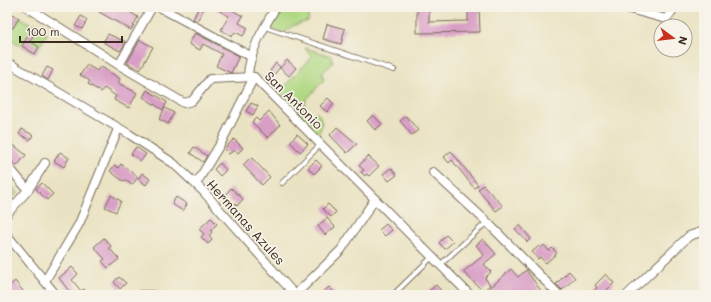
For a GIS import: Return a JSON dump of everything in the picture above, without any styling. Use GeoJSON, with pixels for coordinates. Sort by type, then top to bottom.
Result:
{"type":"FeatureCollection","features":[{"type":"Feature","properties":{"kind":"street","name":"San Antonio"},"geometry":{"type":"LineString","coordinates":[[27,7],[119,65],[184,103],[192,102],[210,79],[251,77],[321,144],[470,295]]}},
{"type":"Feature","properties":{"kind":"street"},"geometry":{"type":"LineString","coordinates":[[119,65],[152,7]]}},
{"type":"Feature","properties":{"kind":"street"},"geometry":{"type":"LineString","coordinates":[[159,7],[252,57]]}},
{"type":"Feature","properties":{"kind":"street","name":"Hermanas Azules"},"geometry":{"type":"LineString","coordinates":[[276,7],[265,27],[252,57],[251,77],[222,141],[196,184],[295,295]]}},
{"type":"Feature","properties":{"kind":"street"},"geometry":{"type":"LineString","coordinates":[[622,7],[666,20],[675,7]]}},
{"type":"Feature","properties":{"kind":"street"},"geometry":{"type":"LineString","coordinates":[[7,62],[155,150],[196,184]]}},
{"type":"Feature","properties":{"kind":"street"},"geometry":{"type":"LineString","coordinates":[[45,281],[79,224],[118,129]]}},
{"type":"Feature","properties":{"kind":"street"},"geometry":{"type":"LineString","coordinates":[[7,214],[28,190],[45,164]]}},
{"type":"Feature","properties":{"kind":"street"},"geometry":{"type":"LineString","coordinates":[[7,165],[28,190]]}},
{"type":"Feature","properties":{"kind":"street"},"geometry":{"type":"LineString","coordinates":[[433,172],[487,222],[559,295]]}},
{"type":"Feature","properties":{"kind":"street"},"geometry":{"type":"LineString","coordinates":[[295,295],[341,250],[375,199]]}},
{"type":"Feature","properties":{"kind":"street"},"geometry":{"type":"LineString","coordinates":[[627,295],[686,238],[694,233],[704,231]]}},
{"type":"Feature","properties":{"kind":"street"},"geometry":{"type":"LineString","coordinates":[[7,235],[56,295]]}},
{"type":"Feature","properties":{"kind":"street"},"geometry":{"type":"LineString","coordinates":[[141,295],[153,295]]}},
{"type":"Feature","properties":{"kind":"lane"},"geometry":{"type":"LineString","coordinates":[[265,27],[394,70]]}},
{"type":"Feature","properties":{"kind":"lane"},"geometry":{"type":"LineString","coordinates":[[282,183],[321,144]]}},
{"type":"Feature","properties":{"kind":"lane"},"geometry":{"type":"LineString","coordinates":[[440,265],[487,222]]}},
{"type":"Feature","properties":{"kind":"lane"},"geometry":{"type":"LineString","coordinates":[[393,295],[432,257]]}},
{"type":"Feature","properties":{"kind":"green space"},"geometry":{"type":"Polygon","coordinates":[[[280,7],[303,7],[309,11],[308,21],[292,26],[284,33],[269,28],[280,7]]]}},
{"type":"Feature","properties":{"kind":"green space"},"geometry":{"type":"Polygon","coordinates":[[[20,17],[47,34],[35,54],[7,37],[20,17]]]}},
{"type":"Feature","properties":{"kind":"green space"},"geometry":{"type":"Polygon","coordinates":[[[305,48],[331,56],[333,63],[322,73],[324,80],[306,100],[304,109],[311,115],[316,112],[320,116],[322,125],[319,133],[320,139],[277,94],[312,57],[305,48]]]}},
{"type":"Feature","properties":{"kind":"green space"},"geometry":{"type":"Polygon","coordinates":[[[7,180],[18,193],[7,203],[7,180]]]}},
{"type":"Feature","properties":{"kind":"building"},"geometry":{"type":"Polygon","coordinates":[[[102,7],[121,7],[138,17],[131,30],[99,12],[102,7]]]}},
{"type":"Feature","properties":{"kind":"building"},"geometry":{"type":"Polygon","coordinates":[[[199,7],[205,7],[197,21],[193,19],[199,7]]]}},
{"type":"Feature","properties":{"kind":"building"},"geometry":{"type":"Polygon","coordinates":[[[212,7],[226,7],[243,16],[239,23],[248,28],[243,36],[235,32],[232,36],[221,30],[229,16],[212,7]]]}},
{"type":"Feature","properties":{"kind":"building"},"geometry":{"type":"Polygon","coordinates":[[[417,7],[429,7],[429,22],[468,21],[468,7],[479,7],[480,32],[417,33],[417,7]]]}},
{"type":"Feature","properties":{"kind":"building"},"geometry":{"type":"Polygon","coordinates":[[[12,14],[19,18],[13,28],[7,25],[12,14]]]}},
{"type":"Feature","properties":{"kind":"building"},"geometry":{"type":"Polygon","coordinates":[[[81,16],[87,20],[82,29],[75,26],[81,16]]]}},
{"type":"Feature","properties":{"kind":"building"},"geometry":{"type":"Polygon","coordinates":[[[327,24],[345,29],[341,44],[323,39],[327,24]]]}},
{"type":"Feature","properties":{"kind":"building"},"geometry":{"type":"Polygon","coordinates":[[[34,25],[38,28],[30,41],[39,47],[35,54],[22,46],[34,25]]]}},
{"type":"Feature","properties":{"kind":"building"},"geometry":{"type":"Polygon","coordinates":[[[195,33],[239,56],[231,73],[216,66],[222,54],[203,44],[200,50],[189,44],[195,33]]]}},
{"type":"Feature","properties":{"kind":"building"},"geometry":{"type":"Polygon","coordinates":[[[108,34],[126,42],[120,51],[103,42],[108,34]]]}},
{"type":"Feature","properties":{"kind":"building"},"geometry":{"type":"Polygon","coordinates":[[[140,40],[153,47],[140,70],[127,63],[140,40]]]}},
{"type":"Feature","properties":{"kind":"building"},"geometry":{"type":"Polygon","coordinates":[[[287,60],[296,68],[289,76],[280,68],[287,60]]]}},
{"type":"Feature","properties":{"kind":"building"},"geometry":{"type":"Polygon","coordinates":[[[276,63],[280,67],[274,75],[270,71],[276,63]]]}},
{"type":"Feature","properties":{"kind":"building"},"geometry":{"type":"Polygon","coordinates":[[[87,65],[97,71],[100,66],[120,79],[118,83],[137,93],[129,108],[114,100],[116,96],[104,88],[101,92],[88,84],[90,81],[80,75],[87,65]]]}},
{"type":"Feature","properties":{"kind":"building"},"geometry":{"type":"Polygon","coordinates":[[[47,67],[53,70],[48,80],[42,76],[47,67]]]}},
{"type":"Feature","properties":{"kind":"building"},"geometry":{"type":"Polygon","coordinates":[[[147,90],[167,102],[163,110],[143,97],[147,90]]]}},
{"type":"Feature","properties":{"kind":"building"},"geometry":{"type":"Polygon","coordinates":[[[328,98],[334,104],[327,112],[320,106],[328,98]]]}},
{"type":"Feature","properties":{"kind":"building"},"geometry":{"type":"Polygon","coordinates":[[[251,103],[258,106],[253,115],[246,111],[251,103]]]}},
{"type":"Feature","properties":{"kind":"building"},"geometry":{"type":"Polygon","coordinates":[[[165,108],[174,113],[168,124],[159,119],[165,108]]]}},
{"type":"Feature","properties":{"kind":"building"},"geometry":{"type":"Polygon","coordinates":[[[269,111],[280,125],[268,138],[252,122],[256,118],[259,121],[269,111]]]}},
{"type":"Feature","properties":{"kind":"building"},"geometry":{"type":"Polygon","coordinates":[[[373,115],[382,124],[375,130],[367,121],[373,115]]]}},
{"type":"Feature","properties":{"kind":"building"},"geometry":{"type":"Polygon","coordinates":[[[406,116],[418,130],[412,135],[400,121],[406,116]]]}},
{"type":"Feature","properties":{"kind":"building"},"geometry":{"type":"Polygon","coordinates":[[[337,127],[357,144],[347,153],[330,135],[337,127]]]}},
{"type":"Feature","properties":{"kind":"building"},"geometry":{"type":"Polygon","coordinates":[[[22,129],[33,135],[30,140],[19,134],[22,129]]]}},
{"type":"Feature","properties":{"kind":"building"},"geometry":{"type":"Polygon","coordinates":[[[297,134],[308,144],[300,152],[290,142],[297,134]]]}},
{"type":"Feature","properties":{"kind":"building"},"geometry":{"type":"Polygon","coordinates":[[[234,139],[243,148],[238,153],[234,150],[229,154],[224,149],[234,139]]]}},
{"type":"Feature","properties":{"kind":"building"},"geometry":{"type":"Polygon","coordinates":[[[7,140],[26,155],[17,166],[7,156],[7,140]]]}},
{"type":"Feature","properties":{"kind":"building"},"geometry":{"type":"Polygon","coordinates":[[[136,147],[146,154],[141,161],[131,154],[136,147]]]}},
{"type":"Feature","properties":{"kind":"building"},"geometry":{"type":"Polygon","coordinates":[[[194,147],[207,156],[203,162],[190,153],[194,147]]]}},
{"type":"Feature","properties":{"kind":"building"},"geometry":{"type":"Polygon","coordinates":[[[451,151],[478,185],[474,188],[452,160],[449,163],[444,157],[451,151]]]}},
{"type":"Feature","properties":{"kind":"building"},"geometry":{"type":"Polygon","coordinates":[[[60,152],[69,158],[64,167],[54,161],[60,152]]]}},
{"type":"Feature","properties":{"kind":"building"},"geometry":{"type":"Polygon","coordinates":[[[368,156],[379,166],[369,176],[367,174],[365,176],[361,172],[364,170],[359,166],[368,156]]]}},
{"type":"Feature","properties":{"kind":"building"},"geometry":{"type":"Polygon","coordinates":[[[251,157],[270,177],[262,185],[243,165],[251,157]]]}},
{"type":"Feature","properties":{"kind":"building"},"geometry":{"type":"Polygon","coordinates":[[[316,160],[322,166],[314,174],[308,168],[316,160]]]}},
{"type":"Feature","properties":{"kind":"building"},"geometry":{"type":"Polygon","coordinates":[[[220,163],[226,170],[220,176],[214,169],[220,163]]]}},
{"type":"Feature","properties":{"kind":"building"},"geometry":{"type":"Polygon","coordinates":[[[121,164],[138,177],[132,185],[125,180],[123,181],[110,171],[115,165],[118,168],[121,164]]]}},
{"type":"Feature","properties":{"kind":"building"},"geometry":{"type":"Polygon","coordinates":[[[391,168],[397,175],[389,181],[383,174],[391,168]]]}},
{"type":"Feature","properties":{"kind":"building"},"geometry":{"type":"Polygon","coordinates":[[[142,173],[150,179],[146,185],[138,179],[142,173]]]}},
{"type":"Feature","properties":{"kind":"building"},"geometry":{"type":"Polygon","coordinates":[[[42,183],[53,194],[47,200],[36,189],[42,183]]]}},
{"type":"Feature","properties":{"kind":"building"},"geometry":{"type":"Polygon","coordinates":[[[483,185],[503,206],[496,211],[478,190],[483,185]]]}},
{"type":"Feature","properties":{"kind":"building"},"geometry":{"type":"Polygon","coordinates":[[[231,188],[243,199],[237,206],[225,195],[231,188]]]}},
{"type":"Feature","properties":{"kind":"building"},"geometry":{"type":"Polygon","coordinates":[[[111,195],[121,201],[116,212],[105,207],[111,195]]]}},
{"type":"Feature","properties":{"kind":"building"},"geometry":{"type":"Polygon","coordinates":[[[176,197],[187,204],[183,211],[172,204],[176,197]]]}},
{"type":"Feature","properties":{"kind":"building"},"geometry":{"type":"Polygon","coordinates":[[[328,204],[336,212],[331,217],[323,209],[328,204]]]}},
{"type":"Feature","properties":{"kind":"building"},"geometry":{"type":"Polygon","coordinates":[[[211,218],[217,224],[211,230],[212,232],[209,236],[212,240],[208,244],[201,237],[204,234],[199,229],[211,218]]]}},
{"type":"Feature","properties":{"kind":"building"},"geometry":{"type":"Polygon","coordinates":[[[327,218],[335,227],[325,235],[318,226],[327,218]]]}},
{"type":"Feature","properties":{"kind":"building"},"geometry":{"type":"Polygon","coordinates":[[[386,224],[392,230],[385,236],[379,230],[386,224]]]}},
{"type":"Feature","properties":{"kind":"building"},"geometry":{"type":"Polygon","coordinates":[[[520,225],[531,239],[527,242],[515,229],[520,225]]]}},
{"type":"Feature","properties":{"kind":"building"},"geometry":{"type":"Polygon","coordinates":[[[446,235],[453,242],[445,249],[439,243],[446,235]]]}},
{"type":"Feature","properties":{"kind":"building"},"geometry":{"type":"Polygon","coordinates":[[[104,238],[111,246],[109,248],[119,259],[108,268],[102,261],[105,259],[94,247],[104,238]]]}},
{"type":"Feature","properties":{"kind":"building"},"geometry":{"type":"Polygon","coordinates":[[[483,239],[496,254],[484,264],[491,272],[485,278],[490,285],[483,291],[463,272],[484,255],[476,245],[483,239]]]}},
{"type":"Feature","properties":{"kind":"building"},"geometry":{"type":"Polygon","coordinates":[[[544,245],[549,251],[552,248],[557,253],[546,263],[540,257],[538,259],[532,252],[539,246],[541,248],[544,245]]]}},
{"type":"Feature","properties":{"kind":"building"},"geometry":{"type":"Polygon","coordinates":[[[72,267],[78,274],[72,280],[81,291],[84,289],[89,295],[72,295],[59,278],[72,267]]]}},
{"type":"Feature","properties":{"kind":"building"},"geometry":{"type":"Polygon","coordinates":[[[511,269],[518,277],[526,270],[544,295],[496,295],[490,288],[511,269]]]}},
{"type":"Feature","properties":{"kind":"building"},"geometry":{"type":"Polygon","coordinates":[[[569,271],[575,278],[562,290],[556,284],[569,271]]]}},
{"type":"Feature","properties":{"kind":"building"},"geometry":{"type":"Polygon","coordinates":[[[606,274],[614,283],[602,295],[589,295],[597,288],[595,285],[606,274]]]}},
{"type":"Feature","properties":{"kind":"building"},"geometry":{"type":"Polygon","coordinates":[[[119,277],[126,283],[120,289],[114,282],[119,277]]]}},
{"type":"Feature","properties":{"kind":"building"},"geometry":{"type":"Polygon","coordinates":[[[15,281],[26,295],[7,295],[7,288],[15,281]]]}},
{"type":"Feature","properties":{"kind":"building"},"geometry":{"type":"Polygon","coordinates":[[[436,285],[445,295],[433,295],[429,291],[436,285]]]}},
{"type":"Feature","properties":{"kind":"building"},"geometry":{"type":"Polygon","coordinates":[[[329,287],[337,295],[320,295],[329,287]]]}},
{"type":"Feature","properties":{"kind":"building"},"geometry":{"type":"Polygon","coordinates":[[[548,291],[551,295],[544,295],[548,291]]]}}]}
